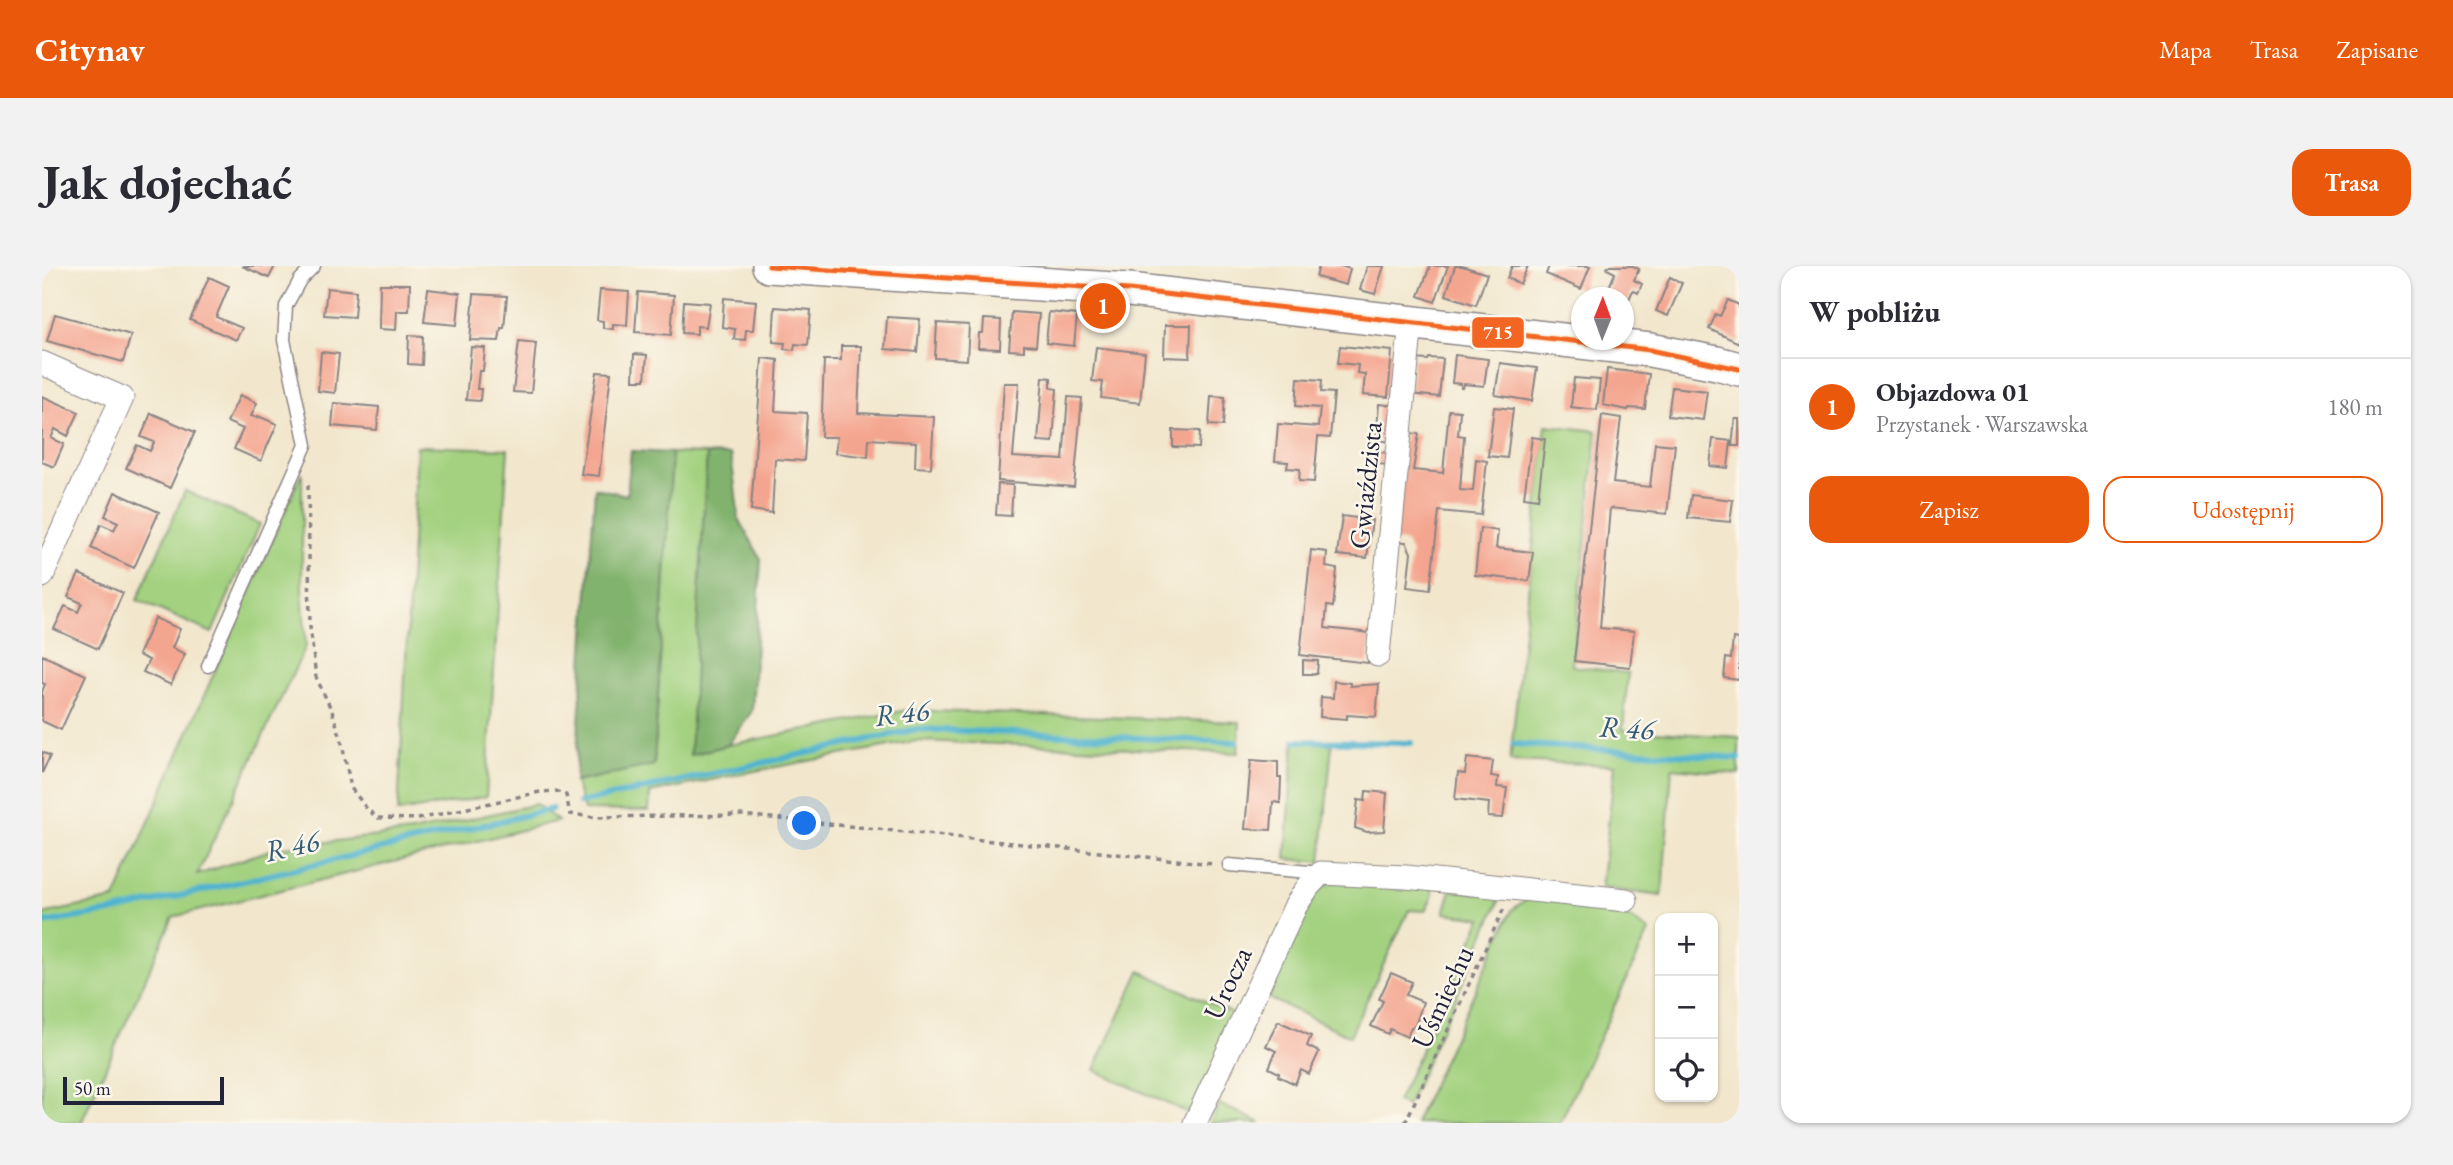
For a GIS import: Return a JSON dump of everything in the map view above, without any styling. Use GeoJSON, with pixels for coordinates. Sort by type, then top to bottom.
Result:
{"type":"FeatureCollection","features":[{"type":"Feature","properties":{"kind":"street"},"geometry":{"type":"LineString","coordinates":[[769,266],[1129,290],[1650,350],[1739,369]]}},
{"type":"Feature","properties":{"kind":"street","name":"Gwiaździsta"},"geometry":{"type":"LineString","coordinates":[[1378,655],[1411,322]]}},
{"type":"Feature","properties":{"kind":"street"},"geometry":{"type":"LineString","coordinates":[[42,363],[121,398],[42,576]]}},
{"type":"Feature","properties":{"kind":"street"},"geometry":{"type":"LineString","coordinates":[[1321,873],[1406,877],[1626,900]]}},
{"type":"Feature","properties":{"kind":"street","name":"Urocza"},"geometry":{"type":"LineString","coordinates":[[1195,1123],[1296,905],[1321,873]]}},
{"type":"Feature","properties":{"kind":"lane"},"geometry":{"type":"LineString","coordinates":[[208,666],[306,444],[284,340],[286,306],[300,280],[314,266]]}},
{"type":"Feature","properties":{"kind":"lane"},"geometry":{"type":"LineString","coordinates":[[1229,866],[1321,873]]}},
{"type":"Feature","properties":{"kind":"path"},"geometry":{"type":"LineString","coordinates":[[308,485],[310,627],[316,677],[341,738],[351,788],[367,809],[378,818],[418,819],[540,792],[556,791],[566,794],[570,814],[594,817],[742,815],[1229,866]]}},
{"type":"Feature","properties":{"kind":"path","name":"Uśmiechu"},"geometry":{"type":"LineString","coordinates":[[1405,1123],[1514,887]]}},
{"type":"Feature","properties":{"kind":"green space"},"geometry":{"type":"Polygon","coordinates":[[[1546,425],[1597,431],[1572,666],[1628,673],[1623,730],[1739,737],[1739,774],[1672,768],[1662,896],[1601,888],[1615,765],[1510,761],[1546,425]]]}},
{"type":"Feature","properties":{"kind":"green space"},"geometry":{"type":"Polygon","coordinates":[[[417,446],[508,449],[486,797],[398,812],[417,446]]]}},
{"type":"Feature","properties":{"kind":"green space"},"geometry":{"type":"Polygon","coordinates":[[[631,451],[672,453],[654,765],[575,782],[595,488],[627,495],[631,451]]]}},
{"type":"Feature","properties":{"kind":"green space"},"geometry":{"type":"Polygon","coordinates":[[[672,453],[707,454],[691,755],[728,745],[907,710],[1240,722],[1238,753],[916,741],[650,793],[649,811],[584,810],[575,782],[654,764],[672,453]]]}},
{"type":"Feature","properties":{"kind":"green space"},"geometry":{"type":"Polygon","coordinates":[[[707,454],[731,455],[739,519],[761,559],[752,711],[728,745],[690,755],[707,454]]]}},
{"type":"Feature","properties":{"kind":"green space"},"geometry":{"type":"Polygon","coordinates":[[[302,472],[302,588],[306,646],[197,875],[276,848],[412,832],[536,804],[558,821],[173,917],[81,1123],[42,1123],[42,914],[115,899],[302,472]]]}},
{"type":"Feature","properties":{"kind":"green space"},"geometry":{"type":"Polygon","coordinates":[[[185,491],[260,524],[212,633],[137,600],[185,491]]]}},
{"type":"Feature","properties":{"kind":"green space"},"geometry":{"type":"Polygon","coordinates":[[[1294,742],[1332,744],[1321,862],[1286,859],[1294,742]]]}},
{"type":"Feature","properties":{"kind":"green space"},"geometry":{"type":"Polygon","coordinates":[[[1336,881],[1431,886],[1433,895],[1425,911],[1409,910],[1350,1036],[1268,998],[1315,894],[1323,886],[1336,881]]]}},
{"type":"Feature","properties":{"kind":"green space"},"geometry":{"type":"Polygon","coordinates":[[[1451,890],[1501,897],[1407,1106],[1397,1102],[1482,918],[1444,913],[1451,890]]]}},
{"type":"Feature","properties":{"kind":"green space"},"geometry":{"type":"Polygon","coordinates":[[[1529,897],[1609,905],[1649,931],[1560,1123],[1415,1123],[1512,910],[1529,897]]]}},
{"type":"Feature","properties":{"kind":"green space"},"geometry":{"type":"Polygon","coordinates":[[[1140,971],[1238,1016],[1192,1115],[1094,1070],[1140,971]]]}},
{"type":"Feature","properties":{"kind":"green space"},"geometry":{"type":"Polygon","coordinates":[[[1219,1104],[1261,1123],[1210,1123],[1219,1104]]]}},
{"type":"Feature","properties":{"kind":"building"},"geometry":{"type":"Polygon","coordinates":[[[242,266],[275,266],[269,278],[242,266]]]}},
{"type":"Feature","properties":{"kind":"building"},"geometry":{"type":"Polygon","coordinates":[[[1319,266],[1341,266],[1350,269],[1346,285],[1316,277],[1319,266]]]}},
{"type":"Feature","properties":{"kind":"building"},"geometry":{"type":"Polygon","coordinates":[[[1367,266],[1384,266],[1375,294],[1360,290],[1367,266]]]}},
{"type":"Feature","properties":{"kind":"building"},"geometry":{"type":"Polygon","coordinates":[[[1430,266],[1448,266],[1435,302],[1419,296],[1430,266]]]}},
{"type":"Feature","properties":{"kind":"building"},"geometry":{"type":"Polygon","coordinates":[[[1455,266],[1487,274],[1476,305],[1446,295],[1455,266]]]}},
{"type":"Feature","properties":{"kind":"building"},"geometry":{"type":"Polygon","coordinates":[[[1512,266],[1528,266],[1520,284],[1507,278],[1512,266]]]}},
{"type":"Feature","properties":{"kind":"building"},"geometry":{"type":"Polygon","coordinates":[[[1549,266],[1590,266],[1582,287],[1546,274],[1549,266]]]}},
{"type":"Feature","properties":{"kind":"building"},"geometry":{"type":"Polygon","coordinates":[[[1608,266],[1633,266],[1639,269],[1634,280],[1642,284],[1638,293],[1634,287],[1609,287],[1615,273],[1607,269],[1608,266]]]}},
{"type":"Feature","properties":{"kind":"building"},"geometry":{"type":"Polygon","coordinates":[[[209,277],[229,286],[216,317],[242,328],[236,340],[190,320],[209,277]]]}},
{"type":"Feature","properties":{"kind":"building"},"geometry":{"type":"Polygon","coordinates":[[[1670,277],[1682,283],[1668,316],[1656,311],[1670,277]]]}},
{"type":"Feature","properties":{"kind":"building"},"geometry":{"type":"Polygon","coordinates":[[[380,284],[410,284],[409,311],[397,311],[396,330],[379,329],[380,284]]]}},
{"type":"Feature","properties":{"kind":"building"},"geometry":{"type":"Polygon","coordinates":[[[327,288],[356,291],[354,317],[324,315],[327,288]]]}},
{"type":"Feature","properties":{"kind":"building"},"geometry":{"type":"Polygon","coordinates":[[[428,289],[460,293],[457,325],[424,322],[428,289]]]}},
{"type":"Feature","properties":{"kind":"building"},"geometry":{"type":"Polygon","coordinates":[[[600,290],[629,292],[627,325],[613,324],[613,329],[603,328],[603,321],[597,320],[600,290]]]}},
{"type":"Feature","properties":{"kind":"building"},"geometry":{"type":"Polygon","coordinates":[[[638,292],[674,295],[671,335],[635,332],[638,292]]]}},
{"type":"Feature","properties":{"kind":"building"},"geometry":{"type":"Polygon","coordinates":[[[474,294],[507,296],[504,328],[501,328],[499,341],[470,340],[474,294]]]}},
{"type":"Feature","properties":{"kind":"building"},"geometry":{"type":"Polygon","coordinates":[[[724,298],[756,301],[753,330],[746,330],[745,340],[734,339],[735,329],[722,327],[724,298]]]}},
{"type":"Feature","properties":{"kind":"building"},"geometry":{"type":"Polygon","coordinates":[[[1728,300],[1739,305],[1739,343],[1709,329],[1716,314],[1720,316],[1728,300]]]}},
{"type":"Feature","properties":{"kind":"building"},"geometry":{"type":"Polygon","coordinates":[[[684,301],[710,303],[706,327],[697,326],[697,334],[682,333],[684,301]]]}},
{"type":"Feature","properties":{"kind":"building"},"geometry":{"type":"Polygon","coordinates":[[[775,307],[811,310],[808,345],[795,344],[794,350],[784,349],[785,343],[773,342],[775,307]]]}},
{"type":"Feature","properties":{"kind":"building"},"geometry":{"type":"Polygon","coordinates":[[[1012,312],[1039,314],[1036,346],[1024,345],[1024,351],[1009,350],[1012,312]]]}},
{"type":"Feature","properties":{"kind":"building"},"geometry":{"type":"Polygon","coordinates":[[[1049,312],[1077,315],[1074,346],[1046,343],[1049,312]]]}},
{"type":"Feature","properties":{"kind":"building"},"geometry":{"type":"Polygon","coordinates":[[[55,314],[131,335],[123,362],[47,341],[55,314]]]}},
{"type":"Feature","properties":{"kind":"building"},"geometry":{"type":"Polygon","coordinates":[[[887,317],[920,319],[917,352],[885,349],[887,317]]]}},
{"type":"Feature","properties":{"kind":"building"},"geometry":{"type":"Polygon","coordinates":[[[984,319],[1001,320],[1000,349],[978,348],[984,319]]]}},
{"type":"Feature","properties":{"kind":"building"},"geometry":{"type":"Polygon","coordinates":[[[937,323],[969,325],[967,360],[935,358],[937,323]]]}},
{"type":"Feature","properties":{"kind":"building"},"geometry":{"type":"Polygon","coordinates":[[[1165,325],[1191,325],[1190,358],[1164,357],[1165,325]]]}},
{"type":"Feature","properties":{"kind":"building"},"geometry":{"type":"Polygon","coordinates":[[[409,335],[423,336],[422,365],[408,364],[409,335]]]}},
{"type":"Feature","properties":{"kind":"building"},"geometry":{"type":"Polygon","coordinates":[[[519,341],[536,343],[531,393],[513,392],[519,341]]]}},
{"type":"Feature","properties":{"kind":"building"},"geometry":{"type":"Polygon","coordinates":[[[841,346],[861,346],[858,413],[934,417],[931,468],[915,467],[916,442],[869,439],[868,457],[835,453],[837,437],[821,437],[824,360],[841,360],[841,346]]]}},
{"type":"Feature","properties":{"kind":"building"},"geometry":{"type":"Polygon","coordinates":[[[1340,346],[1392,351],[1388,397],[1363,395],[1365,374],[1357,373],[1358,365],[1338,363],[1340,346]]]}},
{"type":"Feature","properties":{"kind":"building"},"geometry":{"type":"Polygon","coordinates":[[[471,347],[485,348],[483,371],[479,371],[477,389],[481,389],[480,401],[466,400],[471,347]]]}},
{"type":"Feature","properties":{"kind":"building"},"geometry":{"type":"Polygon","coordinates":[[[1096,347],[1145,353],[1140,403],[1101,398],[1103,382],[1092,381],[1096,347]]]}},
{"type":"Feature","properties":{"kind":"building"},"geometry":{"type":"Polygon","coordinates":[[[321,352],[339,354],[335,393],[318,391],[321,352]]]}},
{"type":"Feature","properties":{"kind":"building"},"geometry":{"type":"Polygon","coordinates":[[[634,354],[647,355],[645,380],[633,380],[634,354]]]}},
{"type":"Feature","properties":{"kind":"building"},"geometry":{"type":"Polygon","coordinates":[[[1455,355],[1488,359],[1484,386],[1464,384],[1461,388],[1461,384],[1452,383],[1455,355]]]}},
{"type":"Feature","properties":{"kind":"building"},"geometry":{"type":"Polygon","coordinates":[[[762,358],[778,360],[775,411],[807,413],[804,461],[775,459],[772,513],[751,510],[762,358]]]}},
{"type":"Feature","properties":{"kind":"building"},"geometry":{"type":"Polygon","coordinates":[[[1413,359],[1443,359],[1439,397],[1410,394],[1413,359]]]}},
{"type":"Feature","properties":{"kind":"building"},"geometry":{"type":"Polygon","coordinates":[[[1500,363],[1537,368],[1532,401],[1495,395],[1500,363]]]}},
{"type":"Feature","properties":{"kind":"building"},"geometry":{"type":"Polygon","coordinates":[[[1607,369],[1649,374],[1645,409],[1628,410],[1603,405],[1607,369]]]}},
{"type":"Feature","properties":{"kind":"building"},"geometry":{"type":"Polygon","coordinates":[[[597,372],[611,373],[599,476],[581,474],[597,372]]]}},
{"type":"Feature","properties":{"kind":"building"},"geometry":{"type":"Polygon","coordinates":[[[1043,377],[1051,378],[1051,388],[1057,389],[1053,442],[1038,441],[1043,377]]]}},
{"type":"Feature","properties":{"kind":"building"},"geometry":{"type":"Polygon","coordinates":[[[1298,378],[1322,380],[1321,392],[1334,393],[1330,438],[1318,437],[1314,482],[1299,481],[1300,469],[1287,468],[1288,462],[1275,461],[1278,424],[1318,427],[1320,408],[1296,406],[1298,378]]]}},
{"type":"Feature","properties":{"kind":"building"},"geometry":{"type":"Polygon","coordinates":[[[1574,378],[1600,380],[1597,410],[1571,407],[1574,378]]]}},
{"type":"Feature","properties":{"kind":"building"},"geometry":{"type":"Polygon","coordinates":[[[1004,383],[1019,383],[1013,457],[1063,460],[1068,397],[1082,398],[1074,487],[998,481],[1004,383]]]}},
{"type":"Feature","properties":{"kind":"building"},"geometry":{"type":"Polygon","coordinates":[[[1672,387],[1707,391],[1703,420],[1668,416],[1672,387]]]}},
{"type":"Feature","properties":{"kind":"building"},"geometry":{"type":"Polygon","coordinates":[[[240,395],[257,403],[251,416],[277,424],[261,461],[234,449],[243,429],[227,422],[240,395]]]}},
{"type":"Feature","properties":{"kind":"building"},"geometry":{"type":"Polygon","coordinates":[[[42,396],[79,412],[68,436],[55,429],[51,438],[64,444],[54,467],[42,462],[42,396]]]}},
{"type":"Feature","properties":{"kind":"building"},"geometry":{"type":"Polygon","coordinates":[[[1211,396],[1225,397],[1223,426],[1209,425],[1211,396]]]}},
{"type":"Feature","properties":{"kind":"building"},"geometry":{"type":"Polygon","coordinates":[[[334,403],[379,407],[377,430],[332,426],[334,403]]]}},
{"type":"Feature","properties":{"kind":"building"},"geometry":{"type":"Polygon","coordinates":[[[1379,404],[1396,406],[1392,442],[1376,440],[1379,404]]]}},
{"type":"Feature","properties":{"kind":"building"},"geometry":{"type":"Polygon","coordinates":[[[1494,407],[1513,409],[1507,458],[1488,456],[1494,407]]]}},
{"type":"Feature","properties":{"kind":"building"},"geometry":{"type":"Polygon","coordinates":[[[1449,410],[1460,411],[1458,435],[1464,436],[1460,490],[1473,491],[1476,459],[1487,461],[1481,515],[1439,511],[1430,590],[1407,587],[1411,553],[1406,542],[1394,541],[1404,433],[1419,434],[1413,470],[1443,473],[1449,410]]]}},
{"type":"Feature","properties":{"kind":"building"},"geometry":{"type":"Polygon","coordinates":[[[151,413],[195,432],[170,488],[126,468],[137,445],[150,451],[152,447],[154,442],[141,437],[151,413]]]}},
{"type":"Feature","properties":{"kind":"building"},"geometry":{"type":"Polygon","coordinates":[[[1602,415],[1621,418],[1613,483],[1650,487],[1655,443],[1675,445],[1667,514],[1610,508],[1600,628],[1634,631],[1630,667],[1574,661],[1602,415]]]}},
{"type":"Feature","properties":{"kind":"building"},"geometry":{"type":"Polygon","coordinates":[[[1735,419],[1739,419],[1739,446],[1732,446],[1735,419]]]}},
{"type":"Feature","properties":{"kind":"building"},"geometry":{"type":"Polygon","coordinates":[[[1173,430],[1200,431],[1199,448],[1173,447],[1173,430]]]}},
{"type":"Feature","properties":{"kind":"building"},"geometry":{"type":"Polygon","coordinates":[[[1532,437],[1545,439],[1538,499],[1524,497],[1532,437]]]}},
{"type":"Feature","properties":{"kind":"building"},"geometry":{"type":"Polygon","coordinates":[[[1713,439],[1731,441],[1728,468],[1710,466],[1713,439]]]}},
{"type":"Feature","properties":{"kind":"building"},"geometry":{"type":"Polygon","coordinates":[[[1367,451],[1390,453],[1389,465],[1366,463],[1367,451]]]}},
{"type":"Feature","properties":{"kind":"building"},"geometry":{"type":"Polygon","coordinates":[[[998,484],[1013,485],[1011,516],[996,515],[998,484]]]}},
{"type":"Feature","properties":{"kind":"building"},"geometry":{"type":"Polygon","coordinates":[[[115,492],[159,512],[134,568],[91,548],[101,524],[114,530],[118,522],[105,516],[115,492]]]}},
{"type":"Feature","properties":{"kind":"building"},"geometry":{"type":"Polygon","coordinates":[[[1691,495],[1733,500],[1730,522],[1688,518],[1691,495]]]}},
{"type":"Feature","properties":{"kind":"building"},"geometry":{"type":"Polygon","coordinates":[[[1342,516],[1372,520],[1367,558],[1337,555],[1342,516]]]}},
{"type":"Feature","properties":{"kind":"building"},"geometry":{"type":"Polygon","coordinates":[[[1480,528],[1498,531],[1496,548],[1533,552],[1529,581],[1475,575],[1480,528]]]}},
{"type":"Feature","properties":{"kind":"building"},"geometry":{"type":"Polygon","coordinates":[[[1311,550],[1327,552],[1326,567],[1337,569],[1333,607],[1327,606],[1325,628],[1371,633],[1368,663],[1300,655],[1311,550]]]}},
{"type":"Feature","properties":{"kind":"building"},"geometry":{"type":"Polygon","coordinates":[[[79,574],[123,593],[98,649],[54,629],[65,606],[78,612],[82,603],[68,597],[79,574]]]}},
{"type":"Feature","properties":{"kind":"building"},"geometry":{"type":"Polygon","coordinates":[[[155,618],[180,629],[172,648],[185,654],[171,685],[143,672],[149,660],[138,655],[155,618]]]}},
{"type":"Feature","properties":{"kind":"building"},"geometry":{"type":"Polygon","coordinates":[[[1733,638],[1739,639],[1739,680],[1724,678],[1726,658],[1731,659],[1733,638]]]}},
{"type":"Feature","properties":{"kind":"building"},"geometry":{"type":"Polygon","coordinates":[[[42,655],[86,675],[61,730],[42,721],[42,692],[45,684],[42,683],[42,655]]]}},
{"type":"Feature","properties":{"kind":"building"},"geometry":{"type":"Polygon","coordinates":[[[1303,660],[1318,661],[1317,674],[1303,674],[1303,660]]]}},
{"type":"Feature","properties":{"kind":"building"},"geometry":{"type":"Polygon","coordinates":[[[1334,681],[1350,683],[1350,686],[1379,684],[1376,717],[1320,717],[1321,697],[1333,698],[1334,681]]]}},
{"type":"Feature","properties":{"kind":"building"},"geometry":{"type":"Polygon","coordinates":[[[42,752],[50,756],[42,773],[42,752]]]}},
{"type":"Feature","properties":{"kind":"building"},"geometry":{"type":"Polygon","coordinates":[[[1467,758],[1493,761],[1491,776],[1498,777],[1497,787],[1507,788],[1503,818],[1488,817],[1489,803],[1455,799],[1458,773],[1465,774],[1467,758]]]}},
{"type":"Feature","properties":{"kind":"building"},"geometry":{"type":"Polygon","coordinates":[[[1251,760],[1278,762],[1278,778],[1281,778],[1280,803],[1273,802],[1271,830],[1245,829],[1251,760]]]}},
{"type":"Feature","properties":{"kind":"building"},"geometry":{"type":"Polygon","coordinates":[[[1366,791],[1387,793],[1384,831],[1367,832],[1355,828],[1358,800],[1365,801],[1366,791]]]}},
{"type":"Feature","properties":{"kind":"building"},"geometry":{"type":"Polygon","coordinates":[[[1391,973],[1412,982],[1406,995],[1423,1002],[1415,1026],[1411,1027],[1407,1037],[1390,1029],[1388,1034],[1371,1026],[1383,1001],[1379,999],[1391,973]]]}},
{"type":"Feature","properties":{"kind":"building"},"geometry":{"type":"Polygon","coordinates":[[[1278,1021],[1311,1036],[1307,1046],[1319,1052],[1309,1074],[1301,1070],[1295,1084],[1269,1068],[1276,1051],[1266,1046],[1278,1021]]]}},
{"type":"Feature","properties":{"kind":"waterway","name":"R 46"},"geometry":{"type":"LineString","coordinates":[[579,803],[917,729],[1237,742]]}},
{"type":"Feature","properties":{"kind":"waterway","name":"R 46"},"geometry":{"type":"LineString","coordinates":[[1295,741],[1411,743]]}},
{"type":"Feature","properties":{"kind":"waterway","name":"R 46"},"geometry":{"type":"LineString","coordinates":[[1513,744],[1739,758]]}},
{"type":"Feature","properties":{"kind":"waterway","name":"R 46"},"geometry":{"type":"LineString","coordinates":[[42,923],[111,912],[552,809]]}},
{"type":"Feature","properties":{"kind":"transit line","name":"715"},"geometry":{"type":"LineString","coordinates":[[769,266],[1129,290],[1650,350],[1739,369]]}},
{"type":"Feature","properties":{"kind":"place","name":"Objazdowa 01"},"geometry":{"type":"Point","coordinates":[1103,306]}}]}
